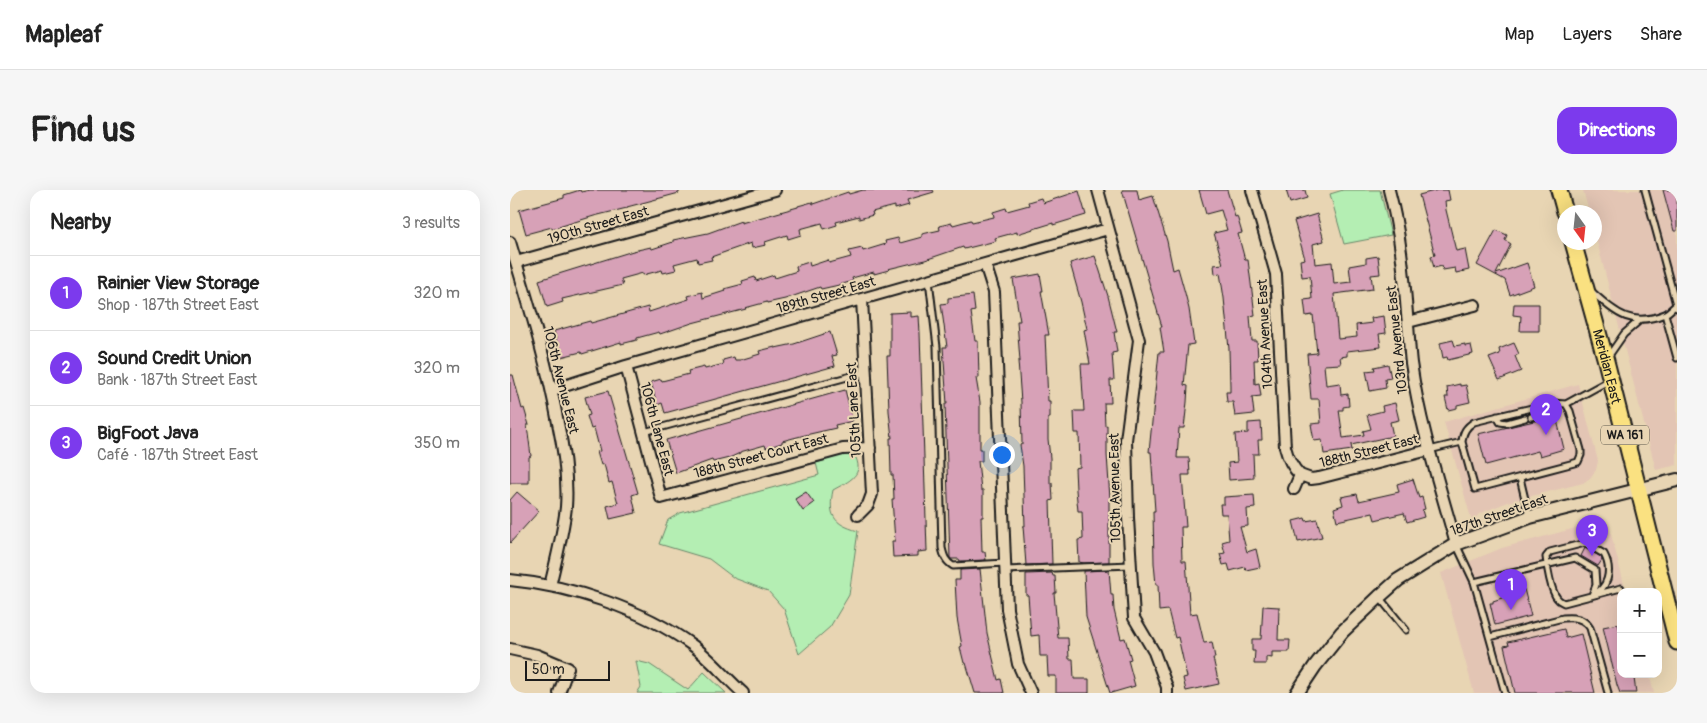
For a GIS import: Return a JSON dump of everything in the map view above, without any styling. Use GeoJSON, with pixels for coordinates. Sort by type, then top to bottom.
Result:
{"type":"FeatureCollection","features":[{"type":"Feature","properties":{"kind":"main road"},"geometry":{"type":"LineString","coordinates":[[1559,190],[1563,205]]}},
{"type":"Feature","properties":{"kind":"main road","name":"Meridian East"},"geometry":{"type":"LineString","coordinates":[[1575,250],[1639,490]]}},
{"type":"Feature","properties":{"kind":"main road","name":"WA 161"},"geometry":{"type":"LineString","coordinates":[[1639,490],[1677,642]]}},
{"type":"Feature","properties":{"kind":"street","name":"190th Street East"},"geometry":{"type":"LineString","coordinates":[[516,262],[775,190]]}},
{"type":"Feature","properties":{"kind":"street","name":"105th Avenue East"},"geometry":{"type":"LineString","coordinates":[[1098,190],[1139,340],[1126,440],[1134,618],[1154,652],[1167,687],[1167,693]]}},
{"type":"Feature","properties":{"kind":"street","name":"104th Avenue East"},"geometry":{"type":"LineString","coordinates":[[1252,190],[1276,274],[1285,448],[1294,469],[1300,475]]}},
{"type":"Feature","properties":{"kind":"street","name":"103rd Avenue East"},"geometry":{"type":"LineString","coordinates":[[1389,190],[1399,232],[1411,362],[1430,450],[1456,544]]}},
{"type":"Feature","properties":{"kind":"street","name":"189th Street East"},"geometry":{"type":"LineString","coordinates":[[552,390],[626,366],[1108,229]]}},
{"type":"Feature","properties":{"kind":"street","name":"106th Avenue East"},"geometry":{"type":"LineString","coordinates":[[510,242],[552,390],[563,446],[566,474],[566,506],[550,586]]}},
{"type":"Feature","properties":{"kind":"street"},"geometry":{"type":"LineString","coordinates":[[984,264],[994,292],[1007,609],[1018,664],[1031,693]]}},
{"type":"Feature","properties":{"kind":"street","name":"105th Lane East"},"geometry":{"type":"LineString","coordinates":[[858,515],[868,505],[872,494],[862,299]]}},
{"type":"Feature","properties":{"kind":"street"},"geometry":{"type":"LineString","coordinates":[[1408,322],[1475,305]]}},
{"type":"Feature","properties":{"kind":"street","name":"106th Lane East"},"geometry":{"type":"LineString","coordinates":[[626,366],[661,498]]}},
{"type":"Feature","properties":{"kind":"street","name":"188th Street Court East"},"geometry":{"type":"LineString","coordinates":[[661,498],[843,449],[870,448]]}},
{"type":"Feature","properties":{"kind":"street","name":"188th Street East"},"geometry":{"type":"LineString","coordinates":[[1300,475],[1311,479],[1319,478],[1430,450]]}},
{"type":"Feature","properties":{"kind":"street"},"geometry":{"type":"LineString","coordinates":[[1294,489],[1300,475]]}},
{"type":"Feature","properties":{"kind":"street","name":"187th Street East"},"geometry":{"type":"LineString","coordinates":[[1297,693],[1315,666],[1342,632],[1379,597],[1398,580],[1456,544],[1530,517],[1677,480]]}},
{"type":"Feature","properties":{"kind":"street"},"geometry":{"type":"LineString","coordinates":[[510,580],[537,582],[612,603],[658,624],[693,646],[743,693]]}},
{"type":"Feature","properties":{"kind":"street"},"geometry":{"type":"LineString","coordinates":[[510,649],[537,655],[568,668],[559,693]]}},
{"type":"Feature","properties":{"kind":"lane"},"geometry":{"type":"LineString","coordinates":[[1585,285],[1622,316],[1640,320],[1665,314],[1677,306],[1645,190]]}},
{"type":"Feature","properties":{"kind":"lane"},"geometry":{"type":"LineString","coordinates":[[929,280],[937,347],[942,548],[947,562],[953,566],[1131,565]]}},
{"type":"Feature","properties":{"kind":"lane"},"geometry":{"type":"LineString","coordinates":[[1665,314],[1677,358]]}},
{"type":"Feature","properties":{"kind":"lane"},"geometry":{"type":"LineString","coordinates":[[1606,361],[1624,334],[1640,320]]}},
{"type":"Feature","properties":{"kind":"lane"},"geometry":{"type":"LineString","coordinates":[[644,432],[866,372]]}},
{"type":"Feature","properties":{"kind":"lane"},"geometry":{"type":"LineString","coordinates":[[1566,404],[1570,411],[1581,450],[1578,462],[1475,489],[1462,442],[1464,432],[1470,425],[1552,402],[1566,404],[1611,380]]}},
{"type":"Feature","properties":{"kind":"lane"},"geometry":{"type":"LineString","coordinates":[[1497,416],[1500,422],[1504,423],[1528,418],[1548,412],[1552,402]]}},
{"type":"Feature","properties":{"kind":"lane"},"geometry":{"type":"LineString","coordinates":[[1430,450],[1462,442]]}},
{"type":"Feature","properties":{"kind":"lane"},"geometry":{"type":"LineString","coordinates":[[1520,478],[1530,517]]}},
{"type":"Feature","properties":{"kind":"lane"},"geometry":{"type":"LineString","coordinates":[[1591,596],[1602,590],[1607,580],[1608,569],[1604,554],[1585,543],[1550,552],[1546,557],[1547,564],[1558,600],[1564,603],[1591,596],[1617,589]]}},
{"type":"Feature","properties":{"kind":"lane"},"geometry":{"type":"LineString","coordinates":[[1456,544],[1474,582],[1505,693]]}},
{"type":"Feature","properties":{"kind":"lane"},"geometry":{"type":"LineString","coordinates":[[1474,582],[1575,558],[1594,568],[1597,579],[1595,590],[1591,596]]}},
{"type":"Feature","properties":{"kind":"lane"},"geometry":{"type":"LineString","coordinates":[[1379,597],[1406,630]]}},
{"type":"Feature","properties":{"kind":"lane"},"geometry":{"type":"LineString","coordinates":[[1490,637],[1563,618],[1570,617],[1583,620],[1588,623],[1590,628],[1608,693]]}},
{"type":"Feature","properties":{"kind":"shaded area"},"geometry":{"type":"Polygon","coordinates":[[[1583,190],[1677,190],[1677,465],[1656,470],[1599,250],[1602,250],[1602,205],[1587,205],[1583,190]]]}},
{"type":"Feature","properties":{"kind":"shaded area"},"geometry":{"type":"Polygon","coordinates":[[[1578,384],[1598,461],[1596,470],[1590,478],[1583,483],[1508,502],[1479,514],[1472,522],[1444,422],[1578,384]]]}},
{"type":"Feature","properties":{"kind":"shaded area"},"geometry":{"type":"Polygon","coordinates":[[[1601,521],[1609,526],[1625,588],[1617,588],[1617,678],[1650,678],[1654,693],[1474,693],[1441,573],[1502,548],[1601,521]]]}},
{"type":"Feature","properties":{"kind":"green space"},"geometry":{"type":"Polygon","coordinates":[[[1343,190],[1380,190],[1391,235],[1344,244],[1330,194],[1343,190]]]}},
{"type":"Feature","properties":{"kind":"green space"},"geometry":{"type":"Polygon","coordinates":[[[849,453],[854,454],[857,461],[857,472],[850,480],[833,490],[831,506],[834,517],[838,522],[858,531],[849,595],[830,627],[799,654],[784,609],[768,591],[734,578],[709,559],[659,544],[668,520],[680,513],[819,475],[816,463],[849,453]]]}},
{"type":"Feature","properties":{"kind":"green space"},"geometry":{"type":"Polygon","coordinates":[[[636,661],[649,664],[688,690],[704,672],[726,693],[637,693],[641,687],[636,661]]]}},
{"type":"Feature","properties":{"kind":"building"},"geometry":{"type":"Polygon","coordinates":[[[580,190],[581,192],[590,190],[679,190],[679,193],[552,229],[552,227],[526,234],[519,210],[564,198],[564,195],[580,190]]]}},
{"type":"Feature","properties":{"kind":"building"},"geometry":{"type":"Polygon","coordinates":[[[863,190],[933,190],[934,192],[907,200],[909,205],[895,209],[895,206],[872,212],[873,215],[859,219],[859,216],[836,222],[837,225],[824,229],[822,223],[800,229],[801,235],[788,239],[787,235],[765,242],[766,245],[752,248],[751,243],[711,257],[712,260],[698,263],[697,258],[674,264],[676,270],[663,273],[662,270],[643,275],[643,273],[621,279],[623,285],[562,299],[563,302],[547,307],[539,280],[633,251],[651,247],[652,249],[673,242],[673,240],[708,233],[741,221],[741,223],[812,202],[813,204],[848,192],[849,194],[863,190]]]}},
{"type":"Feature","properties":{"kind":"building"},"geometry":{"type":"Polygon","coordinates":[[[1122,190],[1137,190],[1139,200],[1153,196],[1167,241],[1173,270],[1178,268],[1185,293],[1194,344],[1188,345],[1184,385],[1188,386],[1187,402],[1184,428],[1179,428],[1177,458],[1189,458],[1190,475],[1182,475],[1186,527],[1181,527],[1182,561],[1186,561],[1190,614],[1197,613],[1204,643],[1212,642],[1215,658],[1213,658],[1219,684],[1186,691],[1183,678],[1187,677],[1178,637],[1175,638],[1168,610],[1159,611],[1158,585],[1156,585],[1154,563],[1153,511],[1155,511],[1151,452],[1149,452],[1159,352],[1164,352],[1160,327],[1162,327],[1122,190]]]}},
{"type":"Feature","properties":{"kind":"building"},"geometry":{"type":"Polygon","coordinates":[[[1199,190],[1227,190],[1242,233],[1238,234],[1245,260],[1248,260],[1255,315],[1250,316],[1252,341],[1257,341],[1258,360],[1254,360],[1255,384],[1259,383],[1261,396],[1252,397],[1254,414],[1235,416],[1233,402],[1227,402],[1226,392],[1230,392],[1229,349],[1220,273],[1215,274],[1214,265],[1223,264],[1214,233],[1227,230],[1221,210],[1206,214],[1199,190]]]}},
{"type":"Feature","properties":{"kind":"building"},"geometry":{"type":"Polygon","coordinates":[[[1286,190],[1305,190],[1307,198],[1290,203],[1286,190]]]}},
{"type":"Feature","properties":{"kind":"building"},"geometry":{"type":"Polygon","coordinates":[[[1438,190],[1448,190],[1450,200],[1445,201],[1446,210],[1456,251],[1465,249],[1469,270],[1456,273],[1455,268],[1443,270],[1442,266],[1434,268],[1431,256],[1435,255],[1419,195],[1438,190]]]}},
{"type":"Feature","properties":{"kind":"building"},"geometry":{"type":"Polygon","coordinates":[[[1663,190],[1677,190],[1677,231],[1674,231],[1663,190]]]}},
{"type":"Feature","properties":{"kind":"building"},"geometry":{"type":"Polygon","coordinates":[[[1079,191],[1086,215],[1053,225],[1053,223],[1017,234],[1017,232],[995,238],[996,241],[964,249],[963,247],[925,260],[852,278],[853,281],[821,289],[820,287],[785,299],[745,308],[660,334],[659,332],[637,338],[637,340],[621,344],[621,342],[582,354],[581,352],[561,357],[554,331],[648,307],[649,312],[689,299],[688,296],[702,292],[703,298],[725,291],[724,289],[743,284],[742,281],[755,277],[756,281],[774,275],[775,278],[797,271],[796,266],[809,262],[810,266],[828,260],[829,263],[851,257],[849,251],[862,248],[863,251],[886,244],[885,241],[898,238],[900,243],[922,237],[922,234],[940,230],[939,226],[994,217],[993,212],[1006,208],[1007,211],[1029,205],[1028,202],[1041,198],[1043,203],[1079,191]]]}},
{"type":"Feature","properties":{"kind":"building"},"geometry":{"type":"Polygon","coordinates":[[[1317,214],[1324,241],[1313,244],[1315,264],[1332,262],[1334,284],[1351,282],[1349,266],[1366,263],[1366,258],[1378,256],[1380,274],[1371,275],[1373,289],[1334,294],[1338,339],[1357,337],[1356,325],[1372,323],[1371,318],[1384,316],[1386,333],[1379,334],[1381,347],[1347,351],[1347,356],[1340,357],[1341,364],[1324,365],[1326,385],[1340,383],[1341,395],[1348,394],[1349,406],[1339,410],[1343,438],[1364,435],[1363,431],[1371,429],[1367,415],[1383,411],[1382,406],[1395,403],[1399,420],[1390,422],[1393,436],[1351,445],[1352,450],[1324,454],[1322,440],[1314,441],[1311,424],[1321,423],[1319,399],[1311,399],[1307,354],[1317,353],[1313,315],[1306,316],[1304,300],[1312,299],[1310,276],[1302,277],[1300,260],[1305,259],[1294,221],[1317,214]]]}},
{"type":"Feature","properties":{"kind":"building"},"geometry":{"type":"Polygon","coordinates":[[[1496,230],[1507,235],[1505,240],[1511,244],[1496,274],[1527,263],[1534,286],[1510,295],[1505,280],[1477,265],[1496,230]]]}},
{"type":"Feature","properties":{"kind":"building"},"geometry":{"type":"Polygon","coordinates":[[[1095,256],[1117,332],[1114,332],[1117,352],[1112,353],[1114,380],[1110,380],[1111,403],[1104,403],[1105,426],[1107,425],[1110,499],[1109,562],[1084,563],[1079,562],[1078,540],[1083,539],[1082,511],[1078,511],[1076,490],[1075,468],[1080,467],[1079,433],[1075,433],[1074,411],[1084,411],[1081,364],[1090,364],[1084,330],[1087,329],[1070,263],[1095,256]]]}},
{"type":"Feature","properties":{"kind":"building"},"geometry":{"type":"Polygon","coordinates":[[[1040,274],[1049,335],[1045,335],[1048,401],[1050,401],[1048,439],[1050,483],[1052,483],[1053,500],[1050,501],[1052,564],[1026,565],[1023,526],[1025,526],[1023,466],[1020,445],[1022,444],[1021,402],[1017,321],[1020,321],[1013,279],[1040,274]]]}},
{"type":"Feature","properties":{"kind":"building"},"geometry":{"type":"Polygon","coordinates":[[[973,295],[975,311],[971,312],[975,341],[978,341],[979,378],[976,378],[980,402],[980,449],[982,449],[982,461],[978,461],[981,490],[983,490],[983,517],[981,517],[982,552],[985,552],[986,560],[960,561],[959,559],[950,558],[945,404],[947,404],[943,347],[947,347],[941,304],[948,303],[948,298],[973,295]]]}},
{"type":"Feature","properties":{"kind":"building"},"geometry":{"type":"Polygon","coordinates":[[[1514,304],[1539,304],[1539,331],[1520,331],[1521,316],[1513,315],[1514,304]]]}},
{"type":"Feature","properties":{"kind":"building"},"geometry":{"type":"Polygon","coordinates":[[[911,312],[911,317],[919,316],[927,551],[918,552],[918,556],[893,557],[892,541],[895,541],[892,499],[894,499],[893,475],[891,475],[890,438],[892,438],[887,356],[890,356],[890,313],[911,312]]]}},
{"type":"Feature","properties":{"kind":"building"},"geometry":{"type":"Polygon","coordinates":[[[830,332],[837,355],[832,356],[835,366],[665,413],[662,403],[657,405],[651,382],[689,374],[688,371],[704,367],[705,369],[724,364],[723,360],[734,357],[735,360],[740,360],[760,354],[759,351],[794,344],[830,332]]]}},
{"type":"Feature","properties":{"kind":"building"},"geometry":{"type":"Polygon","coordinates":[[[1453,340],[1455,346],[1471,345],[1473,354],[1448,360],[1447,357],[1443,358],[1440,343],[1453,340]]]}},
{"type":"Feature","properties":{"kind":"building"},"geometry":{"type":"Polygon","coordinates":[[[1514,343],[1519,354],[1515,356],[1521,371],[1499,380],[1489,358],[1500,354],[1499,349],[1514,343]]]}},
{"type":"Feature","properties":{"kind":"building"},"geometry":{"type":"Polygon","coordinates":[[[1388,364],[1391,378],[1385,379],[1386,388],[1370,391],[1366,371],[1375,370],[1374,367],[1388,364]]]}},
{"type":"Feature","properties":{"kind":"building"},"geometry":{"type":"Polygon","coordinates":[[[510,375],[513,375],[522,409],[524,408],[529,425],[527,425],[531,456],[529,457],[529,483],[510,483],[510,375]]]}},
{"type":"Feature","properties":{"kind":"building"},"geometry":{"type":"Polygon","coordinates":[[[1460,384],[1460,386],[1466,385],[1470,402],[1457,405],[1457,408],[1448,410],[1445,397],[1448,397],[1447,387],[1460,384]]]}},
{"type":"Feature","properties":{"kind":"building"},"geometry":{"type":"Polygon","coordinates":[[[845,390],[853,421],[835,425],[836,428],[782,441],[782,443],[766,448],[765,445],[740,452],[729,458],[713,462],[712,460],[676,473],[666,440],[845,390]]]}},
{"type":"Feature","properties":{"kind":"building"},"geometry":{"type":"Polygon","coordinates":[[[608,391],[638,493],[632,495],[636,513],[610,519],[607,506],[618,503],[612,482],[609,483],[604,464],[601,465],[597,452],[600,451],[594,428],[591,429],[587,416],[590,415],[585,397],[608,391]]]}},
{"type":"Feature","properties":{"kind":"building"},"geometry":{"type":"Polygon","coordinates":[[[1556,416],[1564,449],[1540,456],[1538,451],[1486,465],[1478,434],[1556,416]]]}},
{"type":"Feature","properties":{"kind":"building"},"geometry":{"type":"Polygon","coordinates":[[[1261,422],[1262,440],[1258,440],[1259,454],[1253,454],[1254,478],[1229,480],[1228,463],[1237,462],[1235,434],[1248,433],[1248,423],[1261,422]]]}},
{"type":"Feature","properties":{"kind":"building"},"geometry":{"type":"Polygon","coordinates":[[[1413,479],[1419,498],[1422,497],[1425,509],[1422,510],[1424,517],[1407,522],[1404,513],[1375,520],[1373,513],[1337,521],[1334,508],[1343,505],[1341,497],[1357,494],[1359,501],[1399,492],[1397,484],[1413,479]]]}},
{"type":"Feature","properties":{"kind":"building"},"geometry":{"type":"Polygon","coordinates":[[[517,492],[539,511],[510,543],[510,500],[517,492]]]}},
{"type":"Feature","properties":{"kind":"building"},"geometry":{"type":"Polygon","coordinates":[[[806,492],[814,503],[803,511],[795,499],[806,492]]]}},
{"type":"Feature","properties":{"kind":"building"},"geometry":{"type":"Polygon","coordinates":[[[1254,495],[1255,508],[1247,509],[1248,526],[1240,527],[1247,552],[1256,549],[1260,567],[1246,570],[1245,567],[1230,571],[1228,564],[1223,565],[1220,554],[1225,553],[1222,542],[1229,540],[1227,514],[1221,514],[1220,504],[1224,504],[1224,497],[1254,495]]]}},
{"type":"Feature","properties":{"kind":"building"},"geometry":{"type":"Polygon","coordinates":[[[1305,518],[1306,521],[1317,519],[1322,537],[1298,542],[1293,521],[1305,518]]]}},
{"type":"Feature","properties":{"kind":"building"},"geometry":{"type":"Polygon","coordinates":[[[1585,548],[1601,557],[1602,560],[1598,566],[1581,556],[1585,548]]]}},
{"type":"Feature","properties":{"kind":"building"},"geometry":{"type":"Polygon","coordinates":[[[980,569],[987,633],[998,680],[1001,679],[1004,693],[975,693],[960,647],[962,646],[957,618],[955,580],[960,580],[960,570],[980,569]]]}},
{"type":"Feature","properties":{"kind":"building"},"geometry":{"type":"Polygon","coordinates":[[[1109,570],[1114,610],[1121,639],[1125,638],[1131,659],[1128,660],[1135,686],[1111,693],[1086,617],[1084,571],[1109,570]]]}},
{"type":"Feature","properties":{"kind":"building"},"geometry":{"type":"Polygon","coordinates":[[[1052,573],[1055,576],[1056,593],[1054,593],[1058,638],[1068,638],[1069,659],[1073,659],[1074,679],[1089,679],[1089,693],[1056,693],[1056,676],[1048,676],[1047,656],[1040,656],[1039,635],[1031,636],[1028,595],[1026,595],[1026,574],[1052,573]]]}},
{"type":"Feature","properties":{"kind":"building"},"geometry":{"type":"Polygon","coordinates":[[[1524,589],[1531,616],[1495,625],[1490,603],[1510,594],[1509,592],[1524,589]]]}},
{"type":"Feature","properties":{"kind":"building"},"geometry":{"type":"Polygon","coordinates":[[[1263,606],[1279,607],[1278,640],[1290,640],[1289,652],[1272,652],[1272,658],[1266,657],[1266,664],[1254,664],[1255,651],[1252,651],[1252,639],[1261,639],[1263,606]]]}},
{"type":"Feature","properties":{"kind":"building"},"geometry":{"type":"Polygon","coordinates":[[[1617,624],[1617,678],[1634,678],[1636,693],[1620,693],[1603,627],[1617,624]]]}},
{"type":"Feature","properties":{"kind":"building"},"geometry":{"type":"Polygon","coordinates":[[[1564,629],[1566,638],[1581,634],[1595,693],[1515,693],[1504,646],[1509,645],[1508,642],[1564,629]]]}},
{"type":"Feature","properties":{"kind":"place","name":"Sound Credit Union"},"geometry":{"type":"Point","coordinates":[1546,435]}},
{"type":"Feature","properties":{"kind":"place","name":"BigFoot Java"},"geometry":{"type":"Point","coordinates":[1592,556]}},
{"type":"Feature","properties":{"kind":"place","name":"Rainier View Storage"},"geometry":{"type":"Point","coordinates":[1511,610]}}]}
